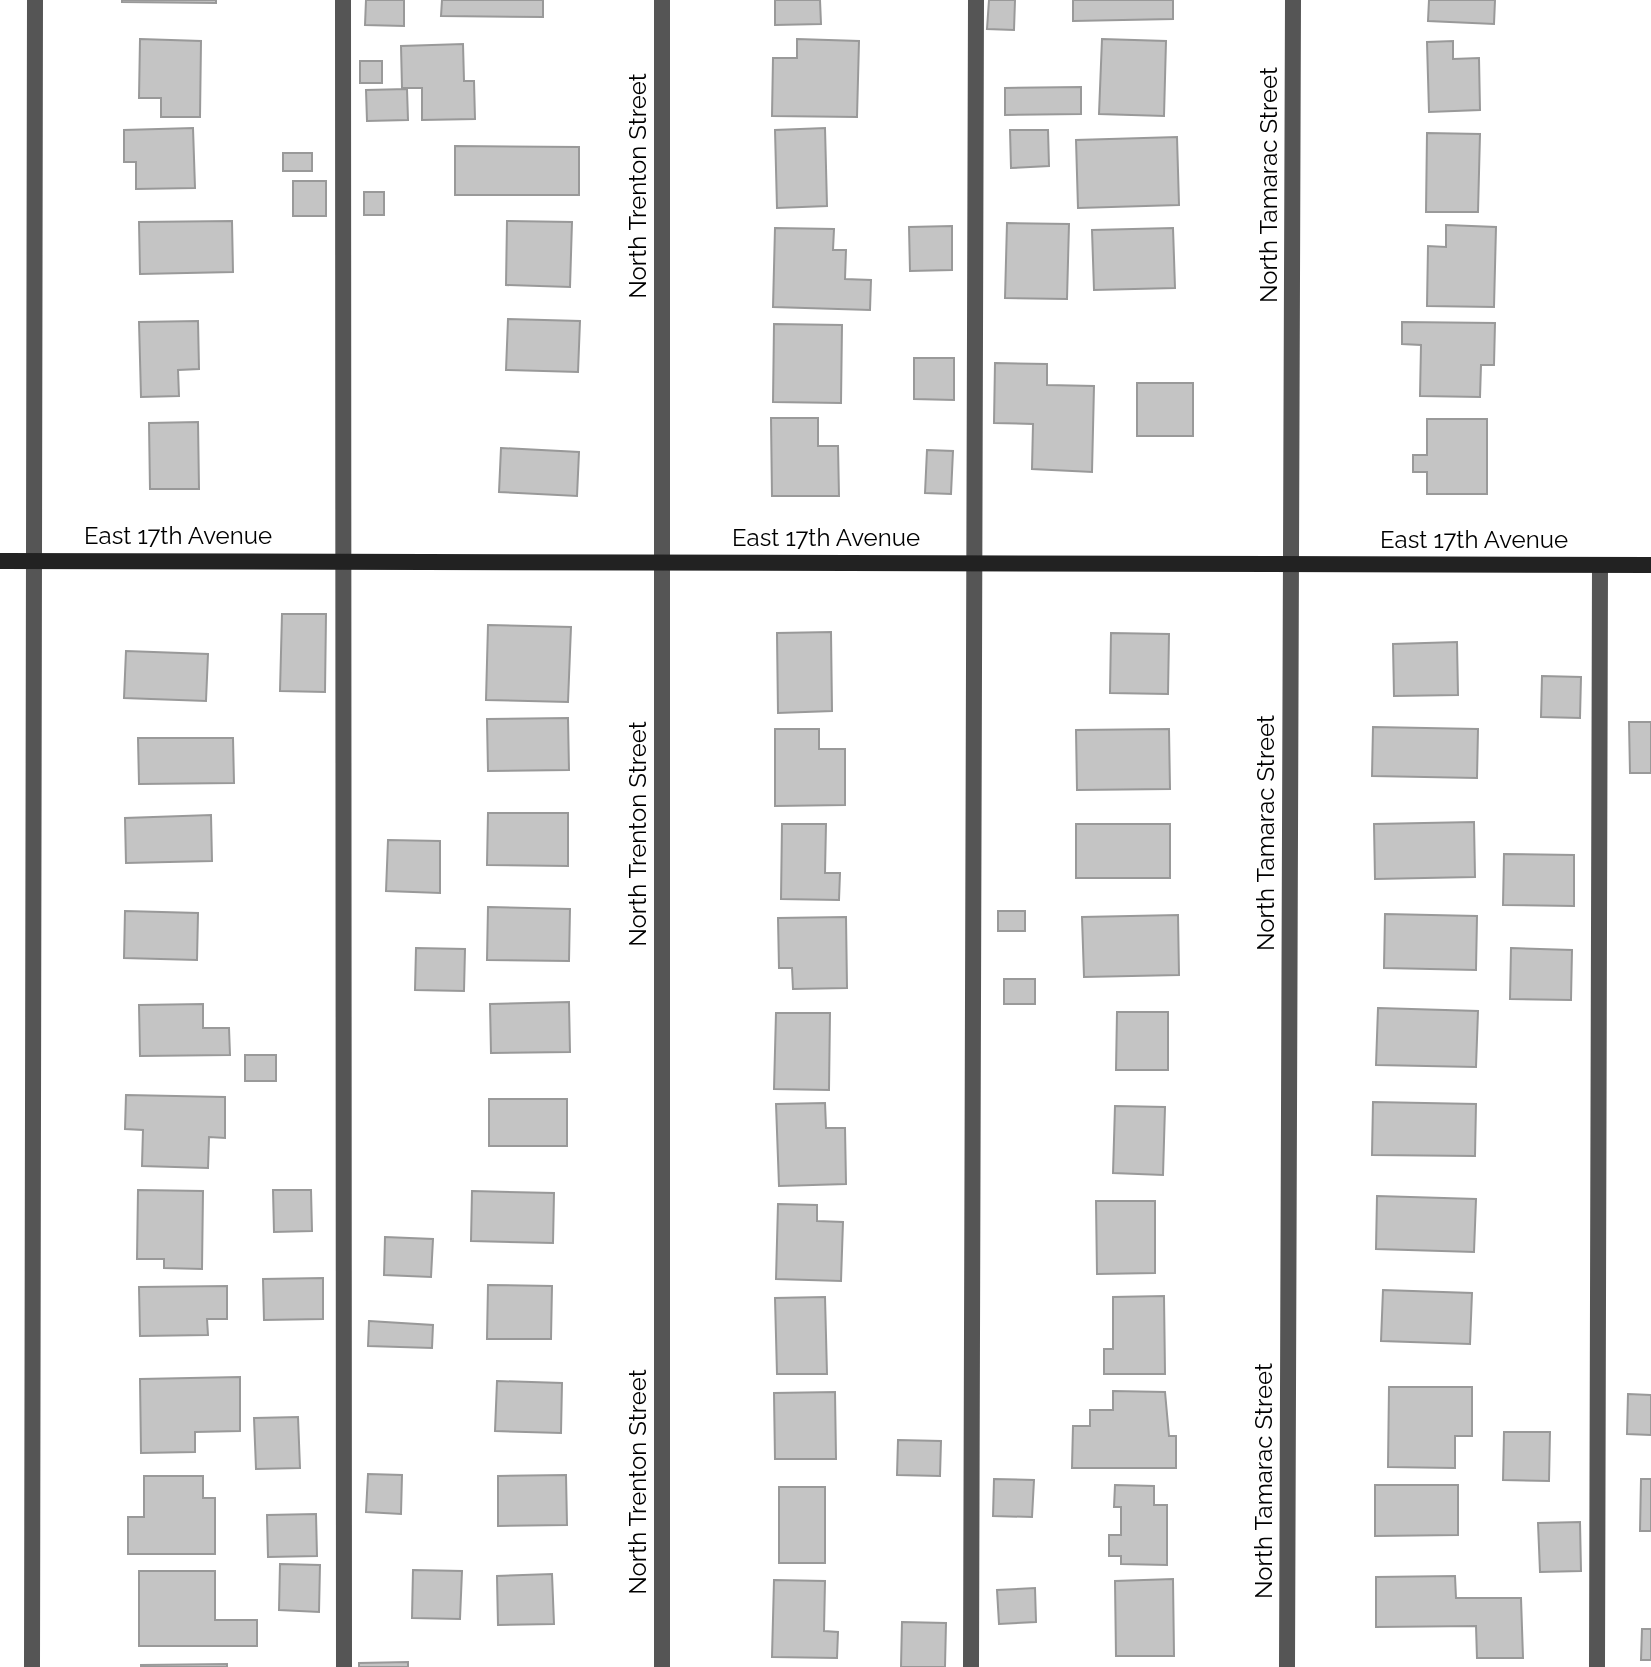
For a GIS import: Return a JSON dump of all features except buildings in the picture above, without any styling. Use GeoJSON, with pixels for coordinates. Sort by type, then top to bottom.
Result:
{"type":"FeatureCollection","features":[{"type":"Feature","properties":{"kind":"street"},"geometry":{"type":"LineString","coordinates":[[32,1667],[35,0]]}},
{"type":"Feature","properties":{"kind":"street"},"geometry":{"type":"LineString","coordinates":[[343,0],[344,1667]]}},
{"type":"Feature","properties":{"kind":"street","name":"North Trenton Street"},"geometry":{"type":"LineString","coordinates":[[662,0],[662,1667]]}},
{"type":"Feature","properties":{"kind":"street"},"geometry":{"type":"LineString","coordinates":[[971,1667],[976,0]]}},
{"type":"Feature","properties":{"kind":"street","name":"North Tamarac Street"},"geometry":{"type":"LineString","coordinates":[[1287,1667],[1293,0]]}},
{"type":"Feature","properties":{"kind":"street","name":"East 17th Avenue"},"geometry":{"type":"LineString","coordinates":[[0,561],[1651,565]]}},
{"type":"Feature","properties":{"kind":"street"},"geometry":{"type":"LineString","coordinates":[[1597,1667],[1600,565]]}}]}
